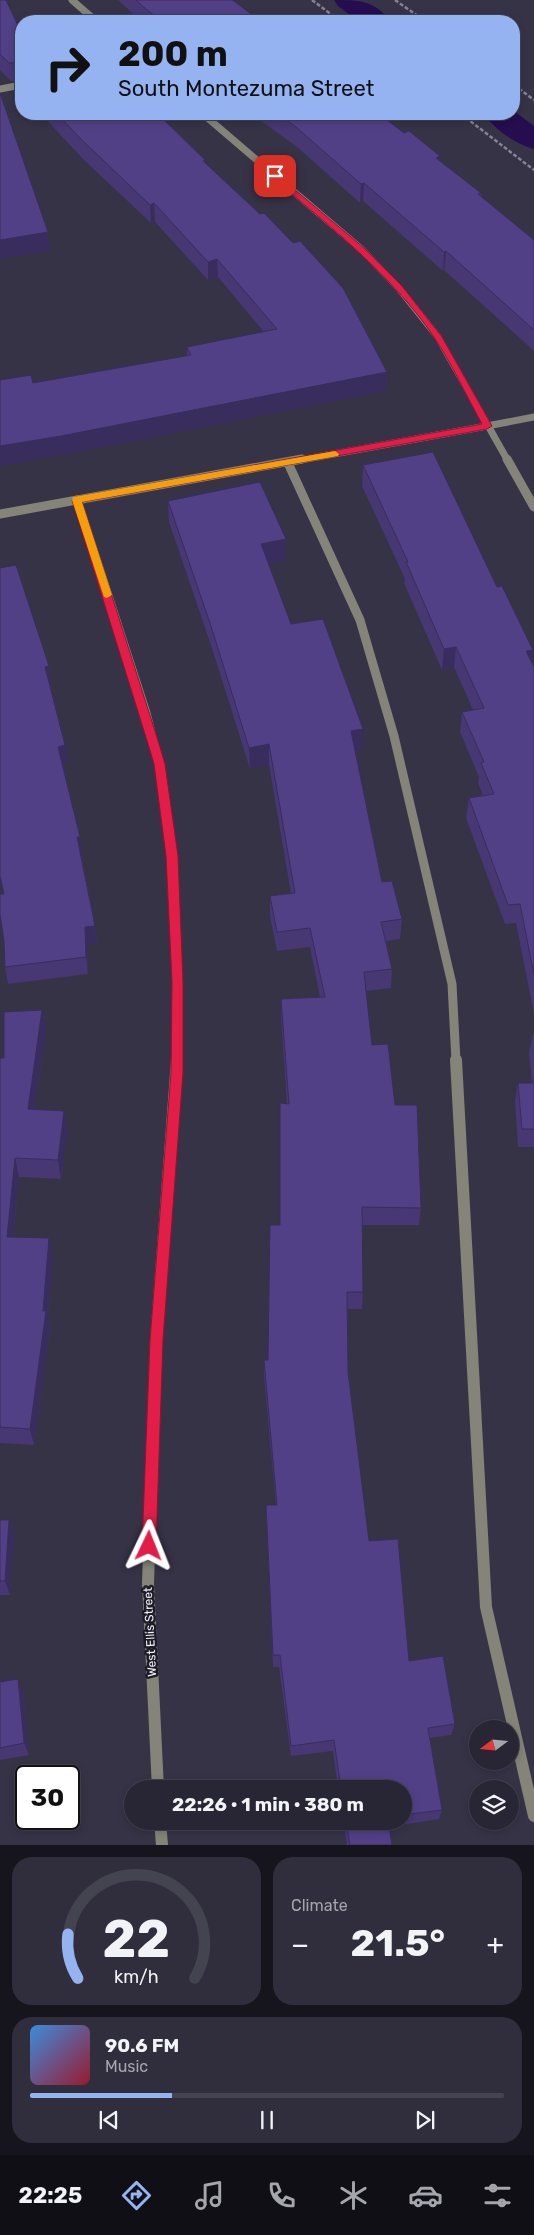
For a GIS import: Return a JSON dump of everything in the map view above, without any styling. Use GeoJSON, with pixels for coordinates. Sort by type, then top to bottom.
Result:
{"type":"FeatureCollection","features":[{"type":"Feature","properties":{"kind":"street"},"geometry":{"type":"LineString","coordinates":[[72,0],[89,15]]}},
{"type":"Feature","properties":{"kind":"street"},"geometry":{"type":"LineString","coordinates":[[0,89],[15,86]]}},
{"type":"Feature","properties":{"kind":"street"},"geometry":{"type":"LineString","coordinates":[[210,120],[361,250],[398,287],[438,337],[534,507]]}},
{"type":"Feature","properties":{"kind":"street"},"geometry":{"type":"LineString","coordinates":[[0,514],[534,417]]}},
{"type":"Feature","properties":{"kind":"street"},"geometry":{"type":"LineString","coordinates":[[288,463],[360,620],[394,736],[452,984],[486,1607],[534,1816]]}},
{"type":"Feature","properties":{"kind":"street","name":"West Ellis Street"},"geometry":{"type":"LineString","coordinates":[[76,500],[155,747],[172,856],[177,982],[177,1073],[156,1340],[148,1583],[158,1780]]}},
{"type":"Feature","properties":{"kind":"street"},"geometry":{"type":"LineString","coordinates":[[161,1830],[162,1845]]}},
{"type":"Feature","properties":{"kind":"path"},"geometry":{"type":"LineString","coordinates":[[312,0],[332,15]]}},
{"type":"Feature","properties":{"kind":"path"},"geometry":{"type":"LineString","coordinates":[[395,0],[416,15]]}},
{"type":"Feature","properties":{"kind":"path"},"geometry":{"type":"LineString","coordinates":[[520,90],[534,100]]}},
{"type":"Feature","properties":{"kind":"path"},"geometry":{"type":"LineString","coordinates":[[468,120],[534,170]]}},
{"type":"Feature","properties":{"kind":"building"},"geometry":{"type":"Polygon","coordinates":[[[0,0],[6,0],[15,19],[15,63],[9,63],[0,54],[0,0]]]}},
{"type":"Feature","properties":{"kind":"building"},"geometry":{"type":"Polygon","coordinates":[[[136,0],[232,0],[253,15],[154,15],[136,0]]]}},
{"type":"Feature","properties":{"kind":"building"},"geometry":{"type":"Polygon","coordinates":[[[0,93],[48,232],[0,240],[0,93]]]}},
{"type":"Feature","properties":{"kind":"building"},"geometry":{"type":"Polygon","coordinates":[[[63,120],[164,120],[205,160],[203,161],[260,214],[264,213],[293,243],[300,241],[343,288],[387,372],[61,436],[0,446],[0,380],[31,375],[33,383],[191,355],[187,347],[277,329],[217,259],[208,262],[154,203],[150,205],[63,120]]]}},
{"type":"Feature","properties":{"kind":"building"},"geometry":{"type":"Polygon","coordinates":[[[286,120],[387,120],[404,133],[409,131],[440,156],[436,158],[481,193],[478,194],[534,240],[534,330],[446,251],[444,252],[364,183],[361,184],[286,120]]]}},
{"type":"Feature","properties":{"kind":"building"},"geometry":{"type":"Polygon","coordinates":[[[433,452],[497,587],[502,586],[533,650],[526,651],[534,667],[534,975],[520,904],[508,905],[469,798],[494,794],[481,763],[484,762],[462,712],[484,708],[456,647],[444,649],[406,562],[408,562],[363,465],[433,452]]]}},
{"type":"Feature","properties":{"kind":"building"},"geometry":{"type":"Polygon","coordinates":[[[260,482],[286,539],[261,544],[291,624],[323,619],[363,729],[351,731],[382,882],[392,881],[402,919],[381,922],[392,969],[364,972],[372,1045],[388,1044],[395,1105],[417,1105],[421,1208],[362,1207],[363,1292],[347,1292],[348,1372],[369,1541],[398,1539],[409,1661],[443,1656],[455,1724],[428,1728],[442,1810],[412,1814],[412,1780],[340,1780],[334,1740],[291,1746],[280,1655],[273,1655],[266,1505],[277,1505],[264,1360],[268,1360],[270,1225],[280,1225],[280,1103],[289,1104],[281,999],[325,997],[310,928],[277,932],[270,896],[295,893],[269,744],[249,748],[211,626],[168,501],[260,482]]]}},
{"type":"Feature","properties":{"kind":"building"},"geometry":{"type":"Polygon","coordinates":[[[16,565],[49,666],[45,667],[65,745],[58,747],[80,837],[77,837],[95,926],[85,927],[86,957],[5,967],[0,914],[0,894],[4,894],[0,876],[0,568],[16,565]]]}},
{"type":"Feature","properties":{"kind":"building"},"geometry":{"type":"Polygon","coordinates":[[[42,1010],[28,1109],[64,1111],[58,1160],[15,1158],[7,1237],[49,1238],[43,1311],[46,1311],[30,1429],[0,1427],[0,1058],[4,1058],[4,1012],[42,1010]]]}},
{"type":"Feature","properties":{"kind":"building"},"geometry":{"type":"Polygon","coordinates":[[[518,1083],[534,1083],[534,1129],[522,1129],[518,1083]]]}},
{"type":"Feature","properties":{"kind":"building"},"geometry":{"type":"Polygon","coordinates":[[[0,1520],[9,1520],[5,1581],[0,1581],[0,1520]]]}},
{"type":"Feature","properties":{"kind":"building"},"geometry":{"type":"Polygon","coordinates":[[[18,1679],[24,1743],[0,1748],[0,1682],[18,1679]]]}},
{"type":"Feature","properties":{"kind":"building"},"geometry":{"type":"Polygon","coordinates":[[[348,1830],[390,1830],[392,1845],[350,1845],[348,1830]]]}},
{"type":"Feature","properties":{"kind":"waterway"},"geometry":{"type":"LineString","coordinates":[[348,0],[368,15]]}},
{"type":"Feature","properties":{"kind":"waterway"},"geometry":{"type":"LineString","coordinates":[[507,120],[534,140]]}},
{"type":"Feature","properties":{"kind":"slow traffic"},"geometry":{"type":"LineString","coordinates":[[107,595],[76,500],[335,454]]}},
{"type":"Feature","properties":{"kind":"route"},"geometry":{"type":"LineString","coordinates":[[149,1546],[156,1340],[177,1073],[177,982],[172,856],[159,764],[146,713],[76,500],[487,426],[438,337],[398,287],[361,250],[275,176]]}}]}
